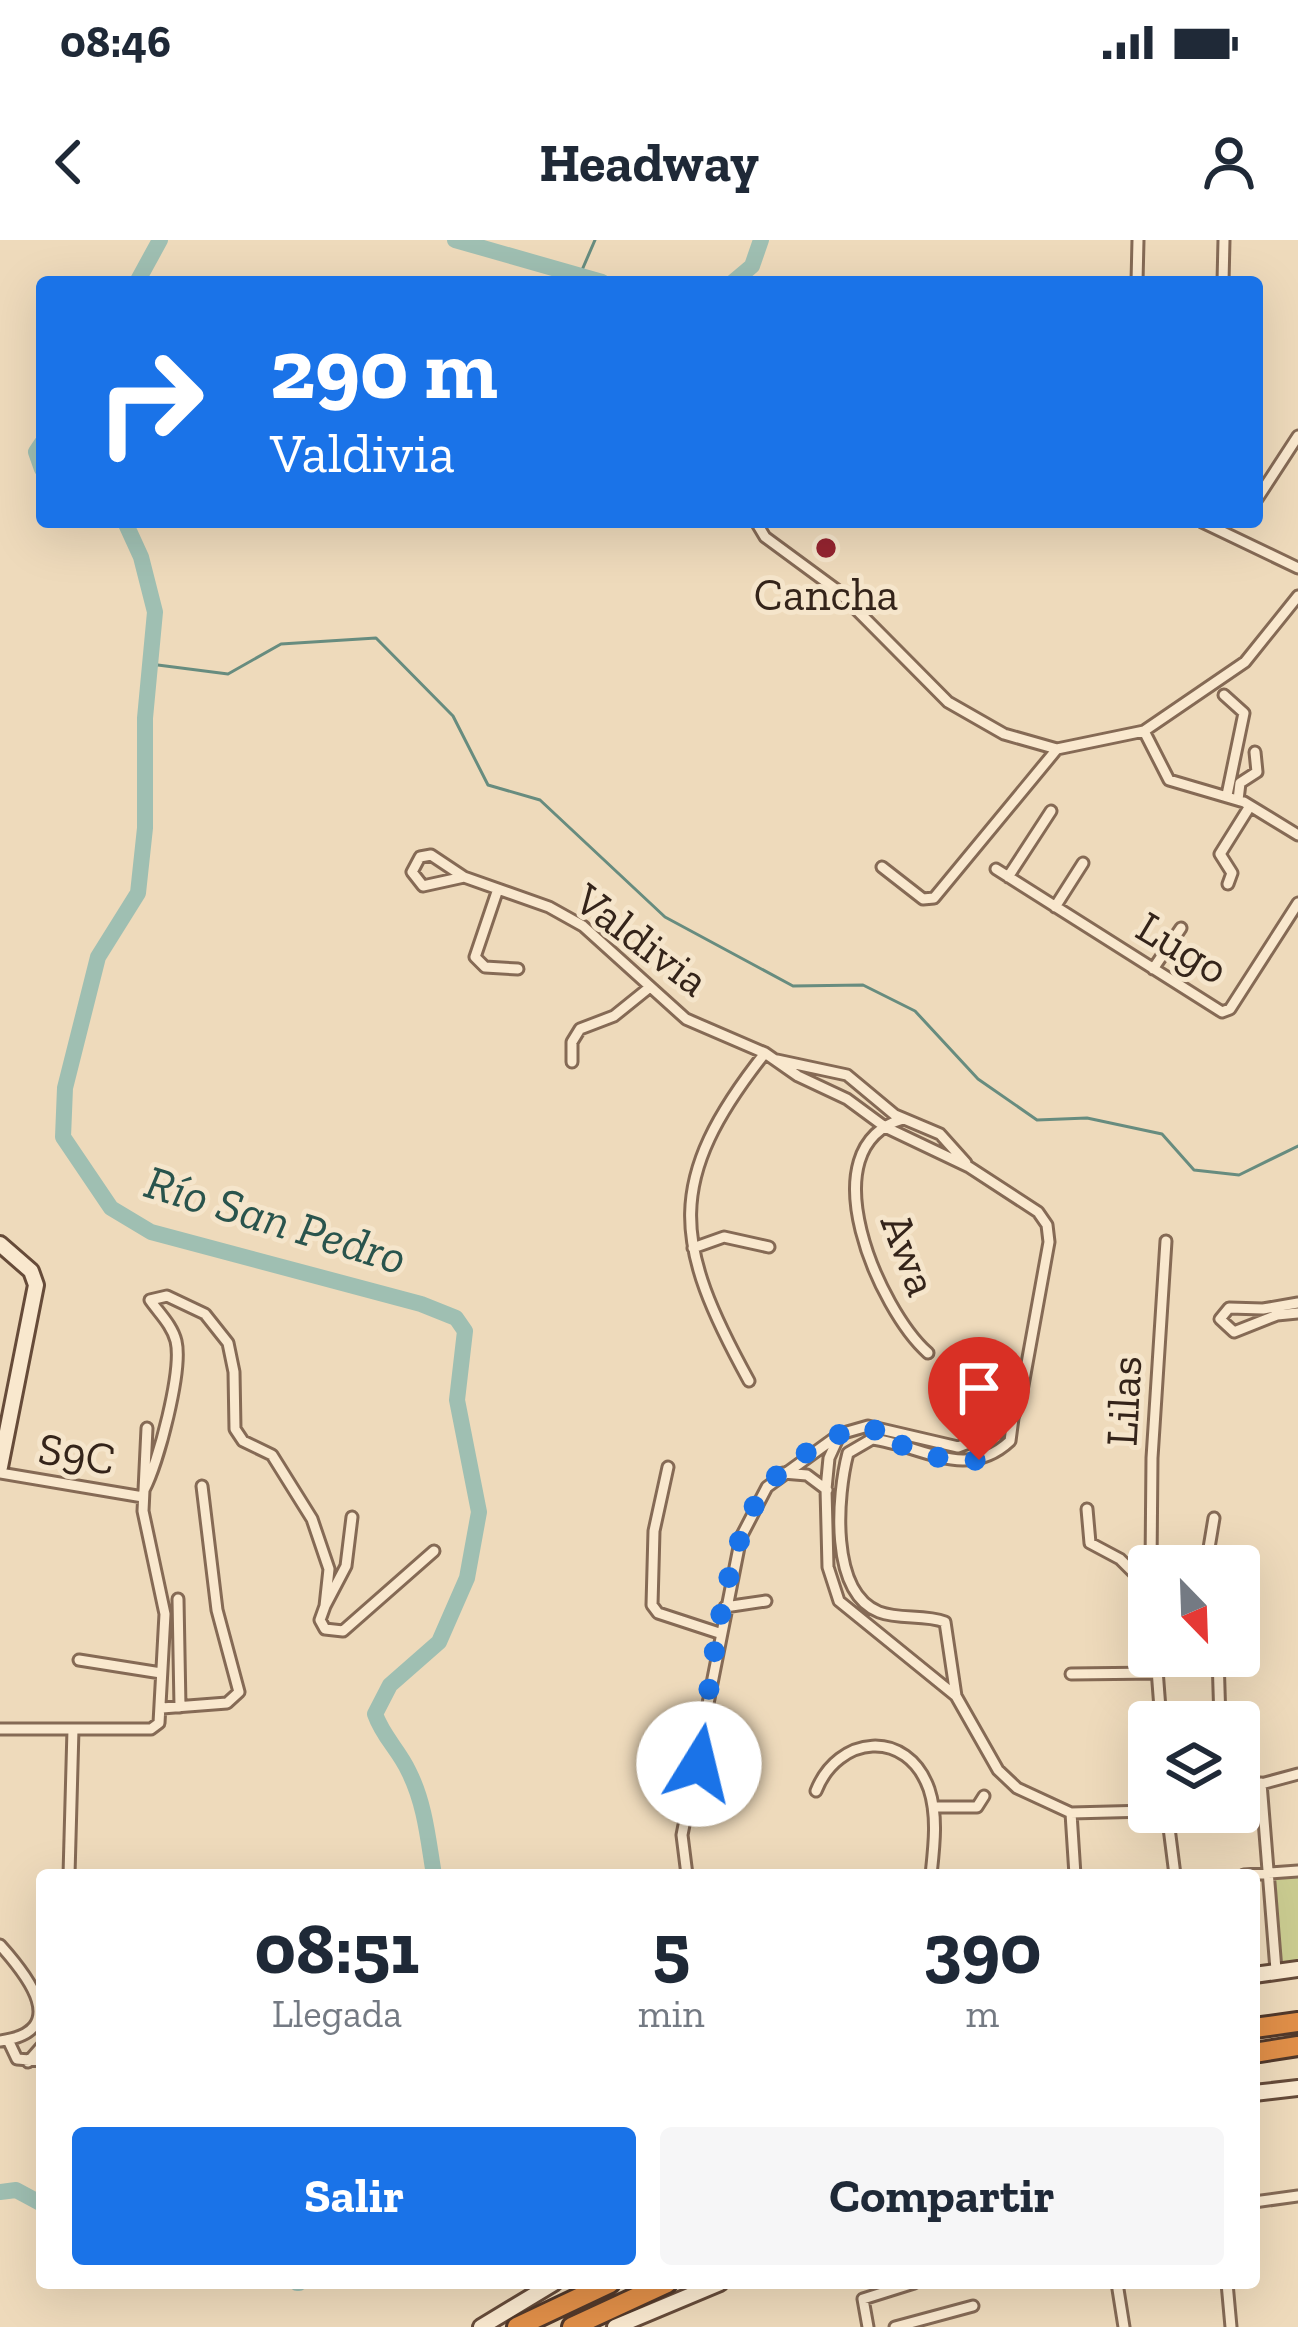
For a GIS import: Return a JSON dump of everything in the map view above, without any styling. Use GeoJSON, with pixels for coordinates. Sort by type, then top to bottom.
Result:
{"type":"FeatureCollection","features":[{"type":"Feature","properties":{"kind":"highway"},"geometry":{"type":"LineString","coordinates":[[1260,2027],[1298,2022]]}},
{"type":"Feature","properties":{"kind":"highway"},"geometry":{"type":"LineString","coordinates":[[1260,2052],[1298,2046]]}},
{"type":"Feature","properties":{"kind":"highway"},"geometry":{"type":"LineString","coordinates":[[517,2327],[597,2289]]}},
{"type":"Feature","properties":{"kind":"highway"},"geometry":{"type":"LineString","coordinates":[[572,2327],[654,2289]]}},
{"type":"Feature","properties":{"kind":"main road"},"geometry":{"type":"LineString","coordinates":[[0,1244],[31,1271],[36,1285],[0,1470]]}},
{"type":"Feature","properties":{"kind":"main road"},"geometry":{"type":"LineString","coordinates":[[1260,1974],[1298,1969]]}},
{"type":"Feature","properties":{"kind":"main road"},"geometry":{"type":"LineString","coordinates":[[1260,2093],[1298,2087]]}},
{"type":"Feature","properties":{"kind":"main road"},"geometry":{"type":"LineString","coordinates":[[481,2327],[544,2289]]}},
{"type":"Feature","properties":{"kind":"main road"},"geometry":{"type":"LineString","coordinates":[[615,2327],[706,2289]]}},
{"type":"Feature","properties":{"kind":"street"},"geometry":{"type":"LineString","coordinates":[[1137,276],[1138,240]]}},
{"type":"Feature","properties":{"kind":"street"},"geometry":{"type":"LineString","coordinates":[[1223,276],[1224,240]]}},
{"type":"Feature","properties":{"kind":"street"},"geometry":{"type":"LineString","coordinates":[[1263,490],[1298,436]]}},
{"type":"Feature","properties":{"kind":"street"},"geometry":{"type":"LineString","coordinates":[[760,528],[765,537],[837,590],[949,702],[1004,734],[1057,749],[1144,731],[1245,662],[1298,596]]}},
{"type":"Feature","properties":{"kind":"street"},"geometry":{"type":"LineString","coordinates":[[1215,528],[1298,568]]}},
{"type":"Feature","properties":{"kind":"street"},"geometry":{"type":"LineString","coordinates":[[1233,536],[1238,528]]}},
{"type":"Feature","properties":{"kind":"street"},"geometry":{"type":"LineString","coordinates":[[1224,695],[1244,713],[1232,798]]}},
{"type":"Feature","properties":{"kind":"street"},"geometry":{"type":"LineString","coordinates":[[1144,731],[1164,777],[1232,798],[1298,835]]}},
{"type":"Feature","properties":{"kind":"street"},"geometry":{"type":"LineString","coordinates":[[882,867],[922,899],[934,898],[1057,749]]}},
{"type":"Feature","properties":{"kind":"street"},"geometry":{"type":"LineString","coordinates":[[1232,798],[1240,783],[1257,772],[1256,752]]}},
{"type":"Feature","properties":{"kind":"street"},"geometry":{"type":"LineString","coordinates":[[1228,884],[1232,873],[1220,854],[1250,806]]}},
{"type":"Feature","properties":{"kind":"street"},"geometry":{"type":"LineString","coordinates":[[1008,877],[1051,811]]}},
{"type":"Feature","properties":{"kind":"street","name":"Valdivia"},"geometry":{"type":"LineString","coordinates":[[464,877],[423,886],[412,872],[420,857],[431,855],[464,877],[549,907],[583,926],[686,1018],[765,1053],[798,1076],[847,1099],[884,1127],[969,1167],[1038,1212],[1047,1225],[1048,1242],[1013,1418],[1001,1431],[975,1444],[958,1447],[899,1441]]}},
{"type":"Feature","properties":{"kind":"street"},"geometry":{"type":"LineString","coordinates":[[1054,907],[1083,863]]}},
{"type":"Feature","properties":{"kind":"street","name":"Lugo"},"geometry":{"type":"LineString","coordinates":[[996,869],[1226,1012],[1298,903]]}},
{"type":"Feature","properties":{"kind":"street"},"geometry":{"type":"LineString","coordinates":[[498,890],[475,957],[485,967],[518,969]]}},
{"type":"Feature","properties":{"kind":"street"},"geometry":{"type":"LineString","coordinates":[[1154,970],[1181,928]]}},
{"type":"Feature","properties":{"kind":"street"},"geometry":{"type":"LineString","coordinates":[[572,1062],[572,1042],[580,1029],[614,1016],[650,987]]}},
{"type":"Feature","properties":{"kind":"street"},"geometry":{"type":"LineString","coordinates":[[749,1381],[711,1311],[693,1249],[688,1206],[701,1151],[727,1101],[765,1053]]}},
{"type":"Feature","properties":{"kind":"street","name":"Valdivia"},"geometry":{"type":"LineString","coordinates":[[777,1060],[847,1075],[903,1119],[940,1134],[969,1167]]}},
{"type":"Feature","properties":{"kind":"street"},"geometry":{"type":"LineString","coordinates":[[884,1127],[903,1119]]}},
{"type":"Feature","properties":{"kind":"street","name":"Awa"},"geometry":{"type":"LineString","coordinates":[[884,1127],[862,1156],[856,1213],[872,1265],[893,1307],[904,1328],[928,1353]]}},
{"type":"Feature","properties":{"kind":"street"},"geometry":{"type":"LineString","coordinates":[[693,1249],[724,1237],[769,1247]]}},
{"type":"Feature","properties":{"kind":"street","name":"Lilas"},"geometry":{"type":"LineString","coordinates":[[1151,1545],[1166,1240]]}},
{"type":"Feature","properties":{"kind":"street"},"geometry":{"type":"LineString","coordinates":[[143,1494],[155,1469],[178,1356],[174,1335],[150,1300],[167,1296],[205,1314],[228,1343],[234,1372],[235,1429],[243,1441],[272,1455],[312,1519],[329,1569],[325,1606]]}},
{"type":"Feature","properties":{"kind":"street"},"geometry":{"type":"LineString","coordinates":[[1298,1303],[1263,1310],[1229,1308],[1220,1319],[1234,1332],[1285,1312],[1298,1312]]}},
{"type":"Feature","properties":{"kind":"street"},"geometry":{"type":"LineString","coordinates":[[0,1394],[16,1397]]}},
{"type":"Feature","properties":{"kind":"street"},"geometry":{"type":"LineString","coordinates":[[686,1869],[682,1835],[741,1537],[767,1486],[840,1434],[860,1426],[899,1441]]}},
{"type":"Feature","properties":{"kind":"street"},"geometry":{"type":"LineString","coordinates":[[0,1729],[151,1729],[159,1723],[165,1615],[143,1494],[147,1428]]}},
{"type":"Feature","properties":{"kind":"street"},"geometry":{"type":"LineString","coordinates":[[840,1434],[829,1458],[826,1490],[828,1567],[839,1601],[956,1696],[1007,1781],[1071,1813],[1128,1812]]}},
{"type":"Feature","properties":{"kind":"street"},"geometry":{"type":"LineString","coordinates":[[899,1441],[872,1438],[848,1453],[838,1498],[844,1554],[855,1592],[874,1610],[944,1622],[956,1696]]}},
{"type":"Feature","properties":{"kind":"street"},"geometry":{"type":"LineString","coordinates":[[668,1467],[654,1531],[652,1605],[658,1612],[719,1633]]}},
{"type":"Feature","properties":{"kind":"street","name":"S9C"},"geometry":{"type":"LineString","coordinates":[[0,1470],[143,1494]]}},
{"type":"Feature","properties":{"kind":"street"},"geometry":{"type":"LineString","coordinates":[[783,1473],[807,1475],[838,1498]]}},
{"type":"Feature","properties":{"kind":"street"},"geometry":{"type":"LineString","coordinates":[[162,1708],[227,1703],[239,1692],[217,1610],[202,1486]]}},
{"type":"Feature","properties":{"kind":"street"},"geometry":{"type":"LineString","coordinates":[[1087,1509],[1090,1543],[1128,1566]]}},
{"type":"Feature","properties":{"kind":"street"},"geometry":{"type":"LineString","coordinates":[[352,1517],[346,1566],[320,1620],[326,1629],[344,1631],[434,1551]]}},
{"type":"Feature","properties":{"kind":"street"},"geometry":{"type":"LineString","coordinates":[[1210,1545],[1214,1518]]}},
{"type":"Feature","properties":{"kind":"street"},"geometry":{"type":"LineString","coordinates":[[178,1599],[180,1707]]}},
{"type":"Feature","properties":{"kind":"street"},"geometry":{"type":"LineString","coordinates":[[725,1607],[766,1601]]}},
{"type":"Feature","properties":{"kind":"street"},"geometry":{"type":"LineString","coordinates":[[79,1660],[161,1673]]}},
{"type":"Feature","properties":{"kind":"street"},"geometry":{"type":"LineString","coordinates":[[1071,1674],[1128,1673]]}},
{"type":"Feature","properties":{"kind":"street"},"geometry":{"type":"LineString","coordinates":[[69,1869],[73,1729]]}},
{"type":"Feature","properties":{"kind":"street"},"geometry":{"type":"LineString","coordinates":[[816,1791],[825,1768],[838,1756],[868,1745],[906,1757],[920,1771],[933,1807],[931,1869]]}},
{"type":"Feature","properties":{"kind":"street"},"geometry":{"type":"LineString","coordinates":[[1276,1970],[1261,1784],[1298,1774]]}},
{"type":"Feature","properties":{"kind":"street"},"geometry":{"type":"LineString","coordinates":[[933,1807],[968,1810],[977,1807],[984,1796]]}},
{"type":"Feature","properties":{"kind":"street"},"geometry":{"type":"LineString","coordinates":[[1071,1813],[1075,1869]]}},
{"type":"Feature","properties":{"kind":"street"},"geometry":{"type":"LineString","coordinates":[[1169,1833],[1173,1869]]}},
{"type":"Feature","properties":{"kind":"street"},"geometry":{"type":"LineString","coordinates":[[1260,1874],[1298,1871]]}},
{"type":"Feature","properties":{"kind":"street"},"geometry":{"type":"LineString","coordinates":[[0,1945],[30,1978],[36,1994]]}},
{"type":"Feature","properties":{"kind":"street"},"geometry":{"type":"LineString","coordinates":[[0,2059],[6,2044],[36,2017]]}},
{"type":"Feature","properties":{"kind":"street"},"geometry":{"type":"LineString","coordinates":[[6,2044],[28,2062],[36,2061]]}},
{"type":"Feature","properties":{"kind":"street"},"geometry":{"type":"LineString","coordinates":[[28,2062],[36,2053]]}},
{"type":"Feature","properties":{"kind":"street"},"geometry":{"type":"LineString","coordinates":[[1260,2201],[1298,2197]]}},
{"type":"Feature","properties":{"kind":"street"},"geometry":{"type":"LineString","coordinates":[[868,2327],[862,2300],[896,2289]]}},
{"type":"Feature","properties":{"kind":"street"},"geometry":{"type":"LineString","coordinates":[[1118,2289],[1124,2327]]}},
{"type":"Feature","properties":{"kind":"street"},"geometry":{"type":"LineString","coordinates":[[1228,2289],[1232,2327]]}},
{"type":"Feature","properties":{"kind":"street"},"geometry":{"type":"LineString","coordinates":[[895,2327],[973,2306]]}},
{"type":"Feature","properties":{"kind":"green space"},"geometry":{"type":"Polygon","coordinates":[[[1298,1876],[1298,1963],[1282,1964],[1275,1878],[1298,1876]]]}},
{"type":"Feature","properties":{"kind":"waterway","name":"Río San Pedro"},"geometry":{"type":"LineString","coordinates":[[140,276],[160,240]]}},
{"type":"Feature","properties":{"kind":"waterway","name":"Río San Pedro"},"geometry":{"type":"LineString","coordinates":[[455,240],[581,276]]}},
{"type":"Feature","properties":{"kind":"waterway"},"geometry":{"type":"LineString","coordinates":[[579,276],[595,240]]}},
{"type":"Feature","properties":{"kind":"waterway","name":"Río San Pedro"},"geometry":{"type":"LineString","coordinates":[[740,276],[752,266],[761,240]]}},
{"type":"Feature","properties":{"kind":"waterway","name":"Río San Pedro"},"geometry":{"type":"LineString","coordinates":[[128,528],[141,557],[155,612],[145,718],[145,828],[138,893],[98,957],[65,1088],[63,1137],[111,1208],[151,1232],[421,1304],[456,1318],[465,1331],[457,1400],[479,1512],[467,1578],[439,1642],[390,1685],[375,1714],[414,1784],[433,1869]]}},
{"type":"Feature","properties":{"kind":"waterway"},"geometry":{"type":"LineString","coordinates":[[150,664],[228,674],[281,644],[376,638],[453,716],[488,785],[540,800],[665,917],[793,986],[863,985],[915,1011],[978,1079],[1037,1120],[1087,1118],[1162,1134],[1194,1170],[1239,1175],[1298,1146]]}},
{"type":"Feature","properties":{"kind":"waterway","name":"Río San Pedro"},"geometry":{"type":"LineString","coordinates":[[0,2192],[16,2190],[36,2201]]}},
{"type":"Feature","properties":{"kind":"place","name":"Cancha"},"geometry":{"type":"Point","coordinates":[826,548]}},
{"type":"Feature","properties":{"kind":"route"},"geometry":{"type":"LineString","coordinates":[[699,1764],[719,1633],[741,1537],[767,1486],[813,1450],[860,1426],[900,1437],[898,1444],[949,1461],[979,1460]]}}]}
